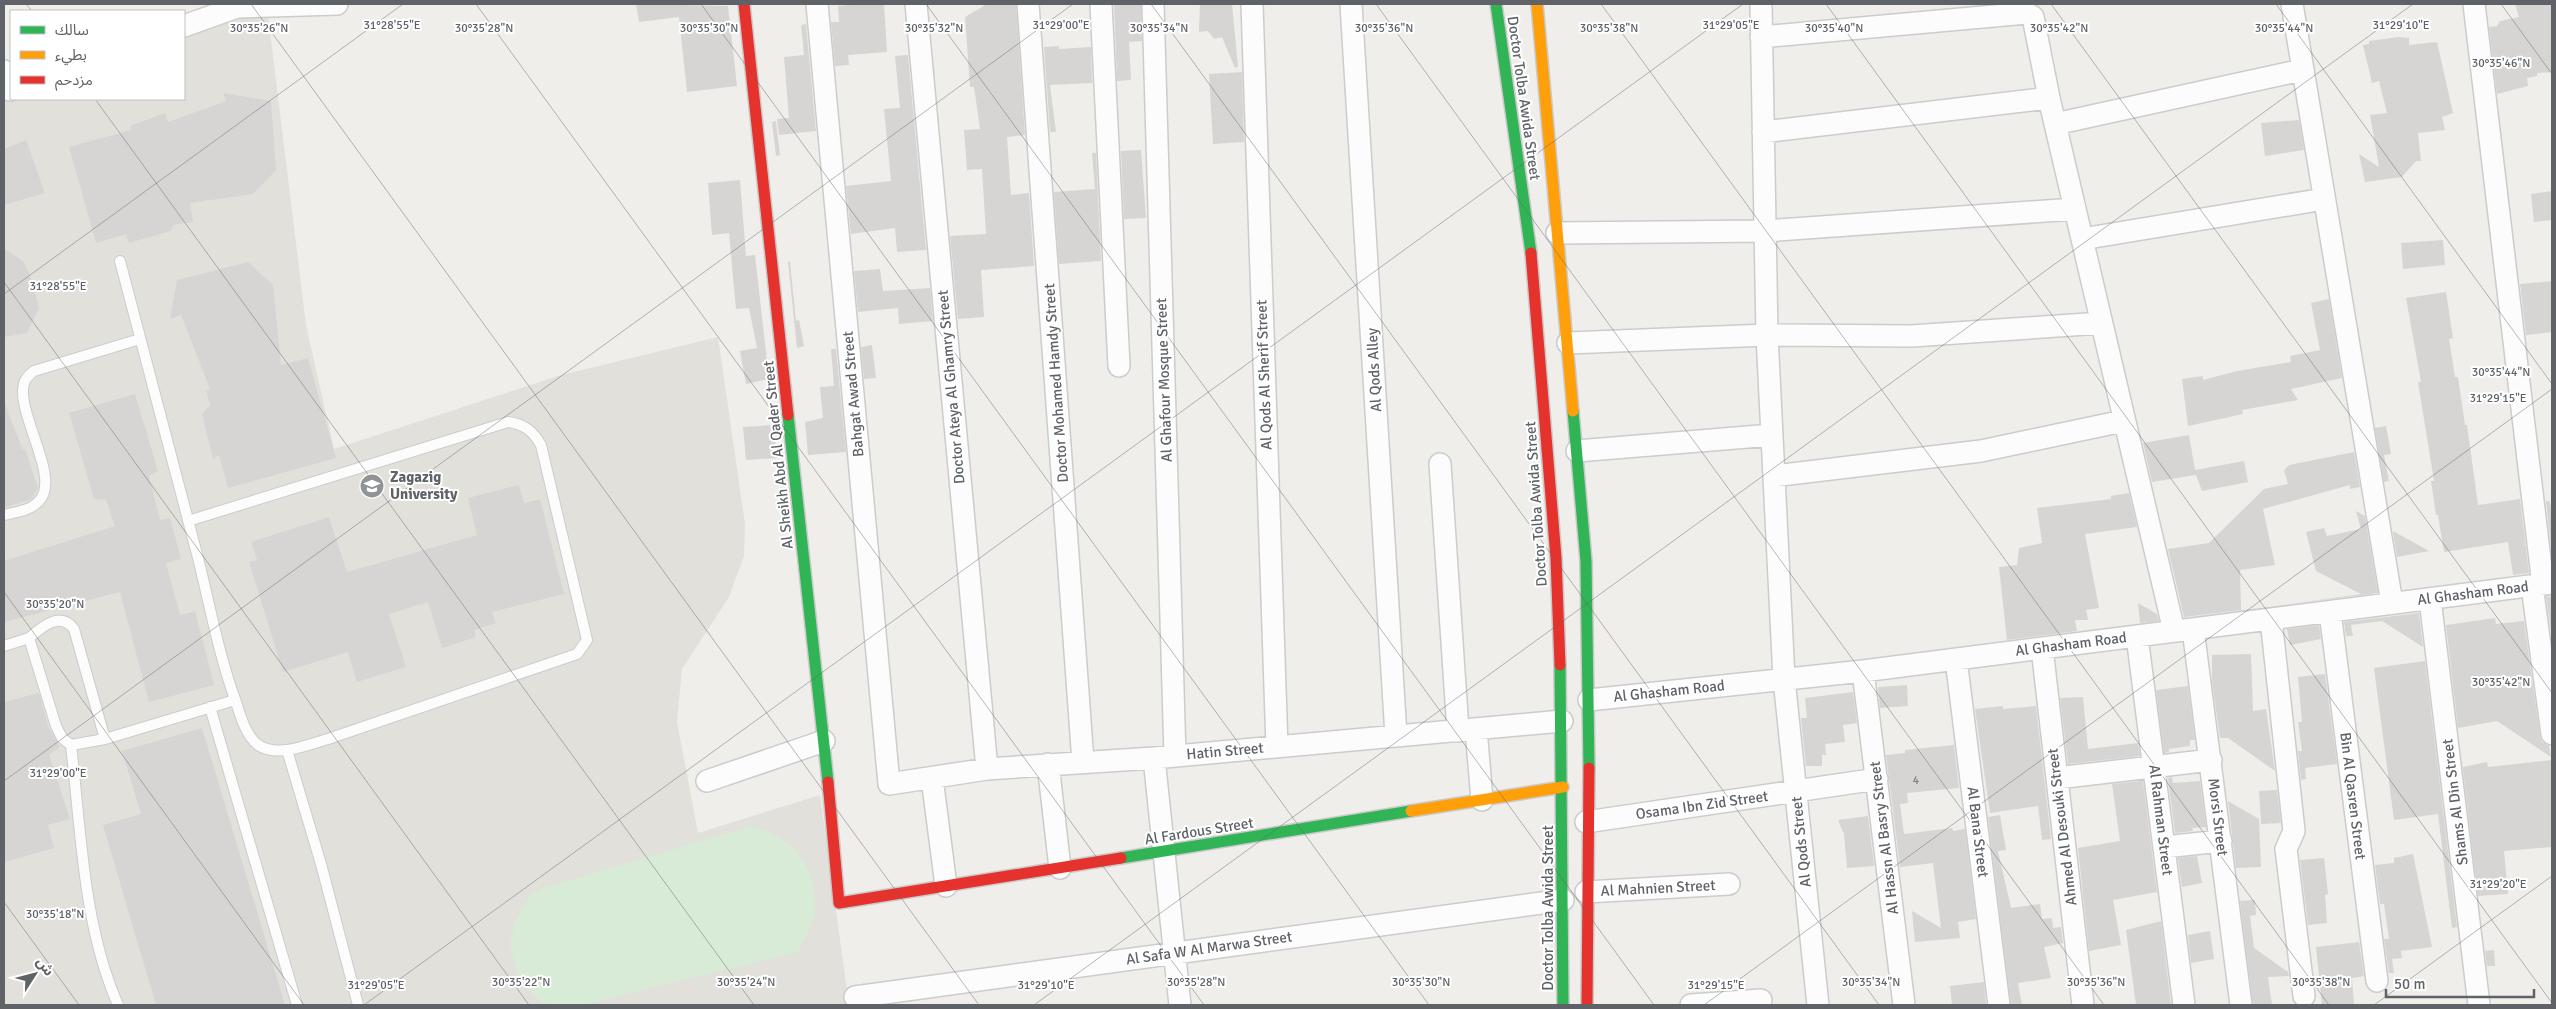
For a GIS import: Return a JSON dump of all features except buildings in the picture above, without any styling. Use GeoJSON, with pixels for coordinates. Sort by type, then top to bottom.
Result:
{"type":"FeatureCollection","features":[{"type":"Feature","properties":{"kind":"street"},"geometry":{"type":"LineString","coordinates":[[185,26],[236,5],[337,4]]}},
{"type":"Feature","properties":{"kind":"street","name":"Al Sheikh Abd Al Qader Street"},"geometry":{"type":"LineString","coordinates":[[744,4],[824,741],[839,904]]}},
{"type":"Feature","properties":{"kind":"street","name":"Bahgat Awad Street"},"geometry":{"type":"LineString","coordinates":[[817,4],[889,784]]}},
{"type":"Feature","properties":{"kind":"street","name":"Doctor Ateya Al Ghamry Street"},"geometry":{"type":"LineString","coordinates":[[916,4],[987,769]]}},
{"type":"Feature","properties":{"kind":"street","name":"Doctor Mohamed Hamdy Street"},"geometry":{"type":"LineString","coordinates":[[1028,4],[1083,762]]}},
{"type":"Feature","properties":{"kind":"street"},"geometry":{"type":"LineString","coordinates":[[1101,4],[1119,366]]}},
{"type":"Feature","properties":{"kind":"street","name":"Al Ghafour Mosque Street"},"geometry":{"type":"LineString","coordinates":[[1153,4],[1175,756]]}},
{"type":"Feature","properties":{"kind":"street","name":"Al Qods Al Sherif Street"},"geometry":{"type":"LineString","coordinates":[[1252,4],[1277,747]]}},
{"type":"Feature","properties":{"kind":"street","name":"Al Qods Alley"},"geometry":{"type":"LineString","coordinates":[[1351,4],[1396,736]]}},
{"type":"Feature","properties":{"kind":"street","name":"Doctor Tolba Awida Street"},"geometry":{"type":"LineString","coordinates":[[1496,4],[1532,263],[1556,558],[1562,721],[1563,1005]]}},
{"type":"Feature","properties":{"kind":"street","name":"Doctor Tolba Awida Street"},"geometry":{"type":"LineString","coordinates":[[1537,4],[1586,561],[1589,700],[1586,822],[1587,1005]]}},
{"type":"Feature","properties":{"kind":"street","name":"Al Qods Street"},"geometry":{"type":"LineString","coordinates":[[1761,4],[1767,335],[1784,679],[1818,1005]]}},
{"type":"Feature","properties":{"kind":"street"},"geometry":{"type":"LineString","coordinates":[[2292,4],[2392,603]]}},
{"type":"Feature","properties":{"kind":"street"},"geometry":{"type":"LineString","coordinates":[[2474,4],[2542,585],[2552,734]]}},
{"type":"Feature","properties":{"kind":"street","name":"Morsi Street"},"geometry":{"type":"LineString","coordinates":[[1761,37],[2027,13],[2033,17],[2049,98],[2123,421],[2184,630],[2211,760],[2241,1005]]}},
{"type":"Feature","properties":{"kind":"street"},"geometry":{"type":"LineString","coordinates":[[2055,124],[2302,70]]}},
{"type":"Feature","properties":{"kind":"street"},"geometry":{"type":"LineString","coordinates":[[1763,132],[2049,98]]}},
{"type":"Feature","properties":{"kind":"street"},"geometry":{"type":"LineString","coordinates":[[2082,239],[2324,199]]}},
{"type":"Feature","properties":{"kind":"street"},"geometry":{"type":"LineString","coordinates":[[1557,233],[1765,231],[2074,208]]}},
{"type":"Feature","properties":{"kind":"street"},"geometry":{"type":"LineString","coordinates":[[1568,343],[1767,335],[1912,336],[2101,323]]}},
{"type":"Feature","properties":{"kind":"street"},"geometry":{"type":"LineString","coordinates":[[1774,476],[1981,451],[2123,421]]}},
{"type":"Feature","properties":{"kind":"street"},"geometry":{"type":"LineString","coordinates":[[1577,451],[1772,435]]}},
{"type":"Feature","properties":{"kind":"street"},"geometry":{"type":"LineString","coordinates":[[1440,464],[1467,730],[1482,800]]}},
{"type":"Feature","properties":{"kind":"street","name":"Al Ghasham Road"},"geometry":{"type":"LineString","coordinates":[[1589,700],[1956,659],[2542,585]]}},
{"type":"Feature","properties":{"kind":"street","name":"Shams Al Din Street"},"geometry":{"type":"LineString","coordinates":[[2430,599],[2479,1005]]}},
{"type":"Feature","properties":{"kind":"street","name":"Bin Al Qasren Street"},"geometry":{"type":"LineString","coordinates":[[2330,612],[2376,980]]}},
{"type":"Feature","properties":{"kind":"street"},"geometry":{"type":"LineString","coordinates":[[2270,619],[2294,831],[2286,849],[2304,996]]}},
{"type":"Feature","properties":{"kind":"street","name":"Al Rahman Street"},"geometry":{"type":"LineString","coordinates":[[2137,636],[2184,1005]]}},
{"type":"Feature","properties":{"kind":"street","name":"Ahmed Al Desouki Street"},"geometry":{"type":"LineString","coordinates":[[2042,648],[2083,1005]]}},
{"type":"Feature","properties":{"kind":"street","name":"Al Bana Street"},"geometry":{"type":"LineString","coordinates":[[1956,659],[1999,1005]]}},
{"type":"Feature","properties":{"kind":"street","name":"Al Hassn Al Basry Street"},"geometry":{"type":"LineString","coordinates":[[1863,670],[1904,1005]]}},
{"type":"Feature","properties":{"kind":"street","name":"Hatin Street"},"geometry":{"type":"LineString","coordinates":[[889,784],[987,769],[1154,758],[1562,721]]}},
{"type":"Feature","properties":{"kind":"street"},"geometry":{"type":"LineString","coordinates":[[707,781],[824,741]]}},
{"type":"Feature","properties":{"kind":"street"},"geometry":{"type":"LineString","coordinates":[[1154,758],[1180,1005]]}},
{"type":"Feature","properties":{"kind":"street"},"geometry":{"type":"LineString","coordinates":[[2057,778],[2211,760]]}},
{"type":"Feature","properties":{"kind":"street"},"geometry":{"type":"LineString","coordinates":[[1048,764],[1060,868]]}},
{"type":"Feature","properties":{"kind":"street"},"geometry":{"type":"LineString","coordinates":[[932,778],[946,886]]}},
{"type":"Feature","properties":{"kind":"street","name":"Osama Ibn Zid Street"},"geometry":{"type":"LineString","coordinates":[[1586,822],[1877,780]]}},
{"type":"Feature","properties":{"kind":"street","name":"Al Fardous Street"},"geometry":{"type":"LineString","coordinates":[[839,904],[1563,787]]}},
{"type":"Feature","properties":{"kind":"street"},"geometry":{"type":"LineString","coordinates":[[2164,847],[2221,841]]}},
{"type":"Feature","properties":{"kind":"street","name":"Al Mahnien Street"},"geometry":{"type":"LineString","coordinates":[[1586,892],[1729,884]]}},
{"type":"Feature","properties":{"kind":"street","name":"Al Safa W Al Marwa Street"},"geometry":{"type":"LineString","coordinates":[[855,997],[1563,900]]}},
{"type":"Feature","properties":{"kind":"street"},"geometry":{"type":"LineString","coordinates":[[1691,1005],[1761,1000]]}},
{"type":"Feature","properties":{"kind":"lane"},"geometry":{"type":"LineString","coordinates":[[120,261],[140,339],[235,700],[248,732],[257,744],[267,749],[287,750],[328,739],[577,654],[585,646],[588,634],[541,445],[535,435],[526,427],[508,422],[188,521]]}},
{"type":"Feature","properties":{"kind":"lane"},"geometry":{"type":"LineString","coordinates":[[4,515],[28,509],[40,500],[46,488],[44,471],[24,398],[25,380],[34,371],[140,339]]}},
{"type":"Feature","properties":{"kind":"lane"},"geometry":{"type":"LineString","coordinates":[[4,646],[29,638],[46,624],[61,620],[68,622],[74,629],[105,739]]}},
{"type":"Feature","properties":{"kind":"lane"},"geometry":{"type":"LineString","coordinates":[[29,638],[56,726],[62,738],[71,745],[91,908],[108,984],[118,1005]]}},
{"type":"Feature","properties":{"kind":"lane"},"geometry":{"type":"LineString","coordinates":[[71,745],[105,739],[235,700]]}},
{"type":"Feature","properties":{"kind":"lane"},"geometry":{"type":"LineString","coordinates":[[210,707],[297,1005]]}},
{"type":"Feature","properties":{"kind":"lane"},"geometry":{"type":"LineString","coordinates":[[287,750],[319,855],[358,1005]]}},
{"type":"Feature","properties":{"kind":"shaded area","name":"Zagazig University"},"geometry":{"type":"Polygon","coordinates":[[[267,7],[306,325],[334,449],[561,375],[718,337],[745,524],[744,556],[729,597],[682,669],[677,722],[698,833],[820,795],[849,1005],[4,1005],[4,101],[10,98],[10,100],[185,100],[185,34],[267,7]]]}},
{"type":"Feature","properties":{"kind":"green space"},"geometry":{"type":"Polygon","coordinates":[[[749,827],[765,830],[780,837],[802,859],[809,873],[814,888],[813,920],[798,952],[581,1005],[553,1005],[541,1002],[517,975],[510,943],[515,922],[530,896],[540,889],[749,827]]]}},
{"type":"Feature","properties":{"kind":"traffic: fast"},"geometry":{"type":"LineString","coordinates":[[1496,4],[1531,253]]}},
{"type":"Feature","properties":{"kind":"traffic: fast"},"geometry":{"type":"LineString","coordinates":[[1573,411],[1586,561],[1589,768]]}},
{"type":"Feature","properties":{"kind":"traffic: fast"},"geometry":{"type":"LineString","coordinates":[[788,415],[828,782]]}},
{"type":"Feature","properties":{"kind":"traffic: fast"},"geometry":{"type":"LineString","coordinates":[[1560,665],[1563,1005]]}},
{"type":"Feature","properties":{"kind":"traffic: fast"},"geometry":{"type":"LineString","coordinates":[[1121,858],[1411,811]]}},
{"type":"Feature","properties":{"kind":"traffic: slow"},"geometry":{"type":"LineString","coordinates":[[1537,4],[1573,411]]}},
{"type":"Feature","properties":{"kind":"traffic: slow"},"geometry":{"type":"LineString","coordinates":[[1411,811],[1563,787]]}},
{"type":"Feature","properties":{"kind":"traffic: jam"},"geometry":{"type":"LineString","coordinates":[[744,4],[788,415]]}},
{"type":"Feature","properties":{"kind":"traffic: jam"},"geometry":{"type":"LineString","coordinates":[[1531,253],[1556,558],[1560,665]]}},
{"type":"Feature","properties":{"kind":"traffic: jam"},"geometry":{"type":"LineString","coordinates":[[1587,1005],[1589,768]]}},
{"type":"Feature","properties":{"kind":"traffic: jam"},"geometry":{"type":"LineString","coordinates":[[828,782],[839,903],[1121,858]]}},
{"type":"Feature","properties":{"kind":"place","name":"Zagazig University"},"geometry":{"type":"Point","coordinates":[372,486]}}]}
